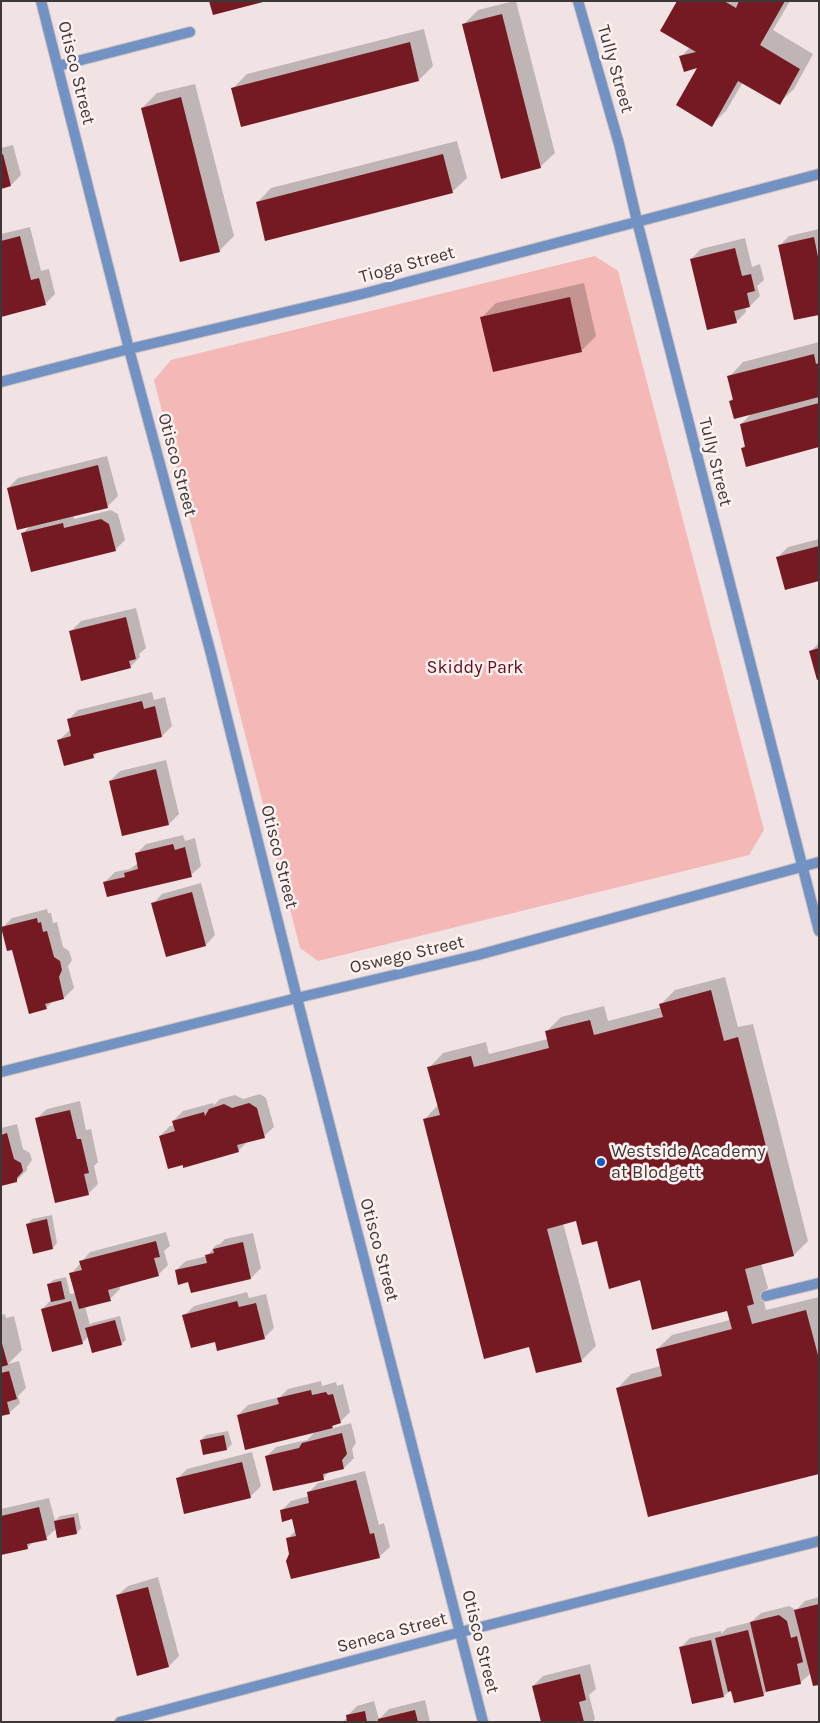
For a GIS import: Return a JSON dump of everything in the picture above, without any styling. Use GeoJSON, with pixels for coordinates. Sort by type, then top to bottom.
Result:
{"type":"FeatureCollection","features":[{"type":"Feature","properties":{"kind":"street","name":"Otisco Street"},"geometry":{"type":"LineString","coordinates":[[41,1],[129,349],[211,654],[297,998],[483,1722]]}},
{"type":"Feature","properties":{"kind":"street","name":"Tully Street"},"geometry":{"type":"LineString","coordinates":[[578,1],[620,144],[636,221],[819,931]]}},
{"type":"Feature","properties":{"kind":"street"},"geometry":{"type":"LineString","coordinates":[[58,66],[190,32]]}},
{"type":"Feature","properties":{"kind":"street","name":"Tioga Street"},"geometry":{"type":"LineString","coordinates":[[1,382],[129,349],[362,294],[819,174]]}},
{"type":"Feature","properties":{"kind":"street","name":"Oswego Street"},"geometry":{"type":"LineString","coordinates":[[1,1072],[478,954],[819,862]]}},
{"type":"Feature","properties":{"kind":"street"},"geometry":{"type":"LineString","coordinates":[[766,1296],[819,1283]]}},
{"type":"Feature","properties":{"kind":"street","name":"Seneca Street"},"geometry":{"type":"LineString","coordinates":[[120,1722],[461,1632],[819,1541]]}},
{"type":"Feature","properties":{"kind":"green space","name":"Skiddy Park"},"geometry":{"type":"Polygon","coordinates":[[[595,256],[618,271],[764,830],[749,855],[318,961],[300,948],[154,380],[171,360],[595,256]]]}},
{"type":"Feature","properties":{"kind":"building"},"geometry":{"type":"Polygon","coordinates":[[[209,1],[263,1],[263,2],[213,15],[209,1]]]}},
{"type":"Feature","properties":{"kind":"building"},"geometry":{"type":"Polygon","coordinates":[[[677,1],[724,1],[736,8],[739,1],[785,1],[760,45],[800,69],[780,105],[738,81],[712,127],[676,105],[697,68],[684,72],[679,56],[696,52],[660,31],[677,1]]]}},
{"type":"Feature","properties":{"kind":"building"},"geometry":{"type":"Polygon","coordinates":[[[502,14],[541,168],[501,179],[462,24],[502,14]]]}},
{"type":"Feature","properties":{"kind":"building"},"geometry":{"type":"Polygon","coordinates":[[[410,42],[419,81],[241,127],[231,88],[410,42]]]}},
{"type":"Feature","properties":{"kind":"building"},"geometry":{"type":"Polygon","coordinates":[[[181,97],[220,252],[180,262],[141,108],[181,97]]]}},
{"type":"Feature","properties":{"kind":"building"},"geometry":{"type":"Polygon","coordinates":[[[3,154],[11,186],[1,189],[1,155],[3,154]]]}},
{"type":"Feature","properties":{"kind":"building"},"geometry":{"type":"Polygon","coordinates":[[[443,154],[453,193],[265,241],[256,202],[443,154]]]}},
{"type":"Feature","properties":{"kind":"building"},"geometry":{"type":"Polygon","coordinates":[[[20,236],[31,280],[39,278],[46,305],[1,317],[1,241],[20,236]]]}},
{"type":"Feature","properties":{"kind":"building"},"geometry":{"type":"Polygon","coordinates":[[[814,237],[819,262],[819,315],[794,320],[778,245],[814,237]]]}},
{"type":"Feature","properties":{"kind":"building"},"geometry":{"type":"Polygon","coordinates":[[[735,248],[742,276],[751,274],[755,291],[747,293],[750,307],[734,311],[737,323],[707,330],[690,259],[735,248]]]}},
{"type":"Feature","properties":{"kind":"building"},"geometry":{"type":"Polygon","coordinates":[[[570,297],[582,352],[493,372],[480,317],[570,297]]]}},
{"type":"Feature","properties":{"kind":"building"},"geometry":{"type":"Polygon","coordinates":[[[814,354],[816,364],[819,363],[819,397],[734,419],[729,401],[733,400],[727,376],[814,354]]]}},
{"type":"Feature","properties":{"kind":"building"},"geometry":{"type":"Polygon","coordinates":[[[819,403],[819,447],[746,467],[741,448],[745,447],[740,424],[819,403]]]}},
{"type":"Feature","properties":{"kind":"building"},"geometry":{"type":"Polygon","coordinates":[[[98,465],[108,508],[17,530],[7,488],[98,465]]]}},
{"type":"Feature","properties":{"kind":"building"},"geometry":{"type":"Polygon","coordinates":[[[101,519],[109,524],[116,551],[31,572],[21,533],[63,523],[64,528],[101,519]]]}},
{"type":"Feature","properties":{"kind":"building"},"geometry":{"type":"Polygon","coordinates":[[[819,546],[819,581],[785,590],[776,557],[819,546]]]}},
{"type":"Feature","properties":{"kind":"building"},"geometry":{"type":"Polygon","coordinates":[[[126,617],[136,659],[129,661],[131,668],[81,681],[69,631],[126,617]]]}},
{"type":"Feature","properties":{"kind":"building"},"geometry":{"type":"Polygon","coordinates":[[[819,648],[819,679],[817,680],[809,651],[819,648]]]}},
{"type":"Feature","properties":{"kind":"building"},"geometry":{"type":"Polygon","coordinates":[[[142,701],[144,709],[155,706],[162,737],[93,754],[94,758],[64,766],[57,740],[71,736],[67,719],[142,701]]]}},
{"type":"Feature","properties":{"kind":"building"},"geometry":{"type":"Polygon","coordinates":[[[156,769],[169,825],[122,836],[109,781],[156,769]]]}},
{"type":"Feature","properties":{"kind":"building"},"geometry":{"type":"Polygon","coordinates":[[[173,844],[175,850],[185,847],[192,877],[107,897],[103,882],[125,877],[124,873],[138,869],[135,853],[173,844]]]}},
{"type":"Feature","properties":{"kind":"building"},"geometry":{"type":"Polygon","coordinates":[[[192,892],[206,946],[166,957],[151,903],[192,892]]]}},
{"type":"Feature","properties":{"kind":"building"},"geometry":{"type":"Polygon","coordinates":[[[37,918],[38,923],[41,922],[43,932],[47,931],[54,957],[60,961],[62,970],[59,977],[64,999],[45,1004],[47,1009],[29,1014],[12,950],[7,951],[1,927],[37,918]]]}},
{"type":"Feature","properties":{"kind":"building","name":"Westside Academy at Blodgett"},"geometry":{"type":"Polygon","coordinates":[[[711,990],[724,1041],[738,1037],[794,1256],[745,1269],[754,1304],[747,1306],[752,1324],[806,1310],[819,1359],[819,1474],[648,1517],[616,1388],[662,1376],[656,1349],[732,1329],[727,1311],[652,1330],[640,1280],[609,1289],[597,1241],[582,1245],[576,1221],[547,1229],[582,1362],[536,1373],[529,1347],[484,1359],[423,1119],[440,1115],[427,1067],[471,1056],[474,1067],[549,1048],[545,1031],[590,1020],[594,1035],[663,1017],[659,1004],[711,990]]]}},
{"type":"Feature","properties":{"kind":"building"},"geometry":{"type":"Polygon","coordinates":[[[249,1103],[257,1108],[265,1138],[237,1145],[239,1152],[183,1168],[183,1165],[168,1169],[159,1136],[175,1131],[172,1121],[204,1112],[205,1116],[209,1109],[224,1104],[232,1108],[249,1103]]]}},
{"type":"Feature","properties":{"kind":"building"},"geometry":{"type":"Polygon","coordinates":[[[70,1110],[77,1139],[81,1139],[89,1173],[84,1174],[89,1195],[55,1203],[35,1118],[70,1110]]]}},
{"type":"Feature","properties":{"kind":"building"},"geometry":{"type":"Polygon","coordinates":[[[7,1133],[14,1159],[21,1163],[23,1171],[17,1178],[17,1182],[1,1186],[1,1135],[7,1133]]]}},
{"type":"Feature","properties":{"kind":"building"},"geometry":{"type":"Polygon","coordinates":[[[47,1219],[53,1249],[33,1254],[26,1224],[47,1219]]]}},
{"type":"Feature","properties":{"kind":"building"},"geometry":{"type":"Polygon","coordinates":[[[156,1241],[160,1257],[154,1258],[159,1276],[108,1290],[111,1301],[79,1309],[69,1273],[82,1270],[79,1261],[156,1241]]]}},
{"type":"Feature","properties":{"kind":"building"},"geometry":{"type":"Polygon","coordinates":[[[243,1242],[251,1279],[191,1293],[188,1282],[178,1285],[175,1270],[207,1263],[205,1255],[214,1253],[213,1249],[243,1242]]]}},
{"type":"Feature","properties":{"kind":"building"},"geometry":{"type":"Polygon","coordinates":[[[61,1281],[65,1299],[51,1302],[47,1284],[61,1281]]]}},
{"type":"Feature","properties":{"kind":"building"},"geometry":{"type":"Polygon","coordinates":[[[71,1301],[83,1344],[52,1352],[41,1309],[71,1301]]]}},
{"type":"Feature","properties":{"kind":"building"},"geometry":{"type":"Polygon","coordinates":[[[237,1301],[239,1307],[256,1303],[265,1339],[217,1351],[215,1342],[191,1348],[182,1315],[237,1301]]]}},
{"type":"Feature","properties":{"kind":"building"},"geometry":{"type":"Polygon","coordinates":[[[115,1320],[122,1345],[92,1353],[85,1328],[115,1320]]]}},
{"type":"Feature","properties":{"kind":"building"},"geometry":{"type":"Polygon","coordinates":[[[1,1340],[8,1365],[1,1367],[1,1340]]]}},
{"type":"Feature","properties":{"kind":"building"},"geometry":{"type":"Polygon","coordinates":[[[9,1371],[17,1399],[7,1402],[10,1414],[1,1416],[1,1373],[9,1371]]]}},
{"type":"Feature","properties":{"kind":"building"},"geometry":{"type":"Polygon","coordinates":[[[311,1390],[312,1395],[326,1392],[328,1395],[333,1394],[341,1423],[332,1426],[333,1428],[245,1450],[237,1415],[279,1404],[277,1398],[311,1390]]]}},
{"type":"Feature","properties":{"kind":"building"},"geometry":{"type":"Polygon","coordinates":[[[342,1433],[347,1454],[342,1460],[344,1469],[323,1474],[324,1480],[273,1491],[265,1456],[299,1448],[302,1443],[342,1433]]]}},
{"type":"Feature","properties":{"kind":"building"},"geometry":{"type":"Polygon","coordinates":[[[224,1435],[227,1450],[203,1455],[200,1440],[224,1435]]]}},
{"type":"Feature","properties":{"kind":"building"},"geometry":{"type":"Polygon","coordinates":[[[242,1462],[251,1498],[184,1514],[176,1478],[242,1462]]]}},
{"type":"Feature","properties":{"kind":"building"},"geometry":{"type":"Polygon","coordinates":[[[356,1480],[370,1534],[374,1533],[380,1558],[291,1579],[286,1561],[289,1554],[286,1538],[296,1536],[292,1519],[282,1522],[280,1510],[309,1503],[307,1492],[356,1480]]]}},
{"type":"Feature","properties":{"kind":"building"},"geometry":{"type":"Polygon","coordinates":[[[39,1507],[47,1540],[27,1544],[28,1549],[1,1555],[1,1516],[39,1507]]]}},
{"type":"Feature","properties":{"kind":"building"},"geometry":{"type":"Polygon","coordinates":[[[74,1517],[77,1534],[57,1538],[54,1521],[74,1517]]]}},
{"type":"Feature","properties":{"kind":"building"},"geometry":{"type":"Polygon","coordinates":[[[148,1587],[169,1667],[137,1676],[116,1595],[148,1587]]]}},
{"type":"Feature","properties":{"kind":"building"},"geometry":{"type":"Polygon","coordinates":[[[819,1604],[819,1685],[813,1686],[794,1610],[819,1604]]]}},
{"type":"Feature","properties":{"kind":"building"},"geometry":{"type":"Polygon","coordinates":[[[779,1615],[787,1621],[791,1638],[797,1636],[803,1662],[797,1664],[801,1684],[766,1692],[750,1622],[779,1615]]]}},
{"type":"Feature","properties":{"kind":"building"},"geometry":{"type":"Polygon","coordinates":[[[748,1630],[764,1696],[734,1703],[731,1691],[728,1692],[715,1638],[748,1630]]]}},
{"type":"Feature","properties":{"kind":"building"},"geometry":{"type":"Polygon","coordinates":[[[711,1640],[724,1697],[692,1704],[679,1647],[711,1640]]]}},
{"type":"Feature","properties":{"kind":"building"},"geometry":{"type":"Polygon","coordinates":[[[580,1674],[586,1700],[579,1702],[584,1722],[541,1722],[532,1686],[580,1674]]]}},
{"type":"Feature","properties":{"kind":"building"},"geometry":{"type":"Polygon","coordinates":[[[415,1710],[418,1722],[378,1722],[378,1719],[415,1710]]]}},
{"type":"Feature","properties":{"kind":"building"},"geometry":{"type":"Polygon","coordinates":[[[365,1711],[367,1722],[347,1722],[346,1715],[365,1711]]]}},
{"type":"Feature","properties":{"kind":"place","name":"Westside Academy at Blodgett"},"geometry":{"type":"Point","coordinates":[601,1162]}}]}
